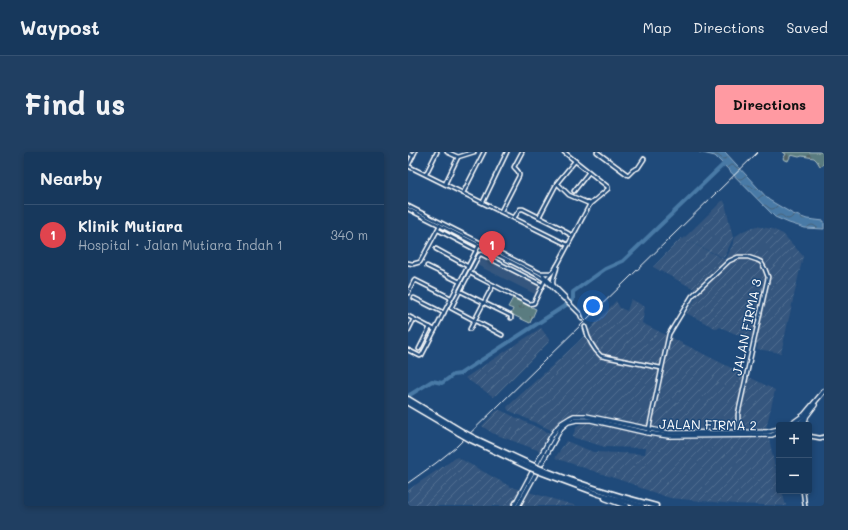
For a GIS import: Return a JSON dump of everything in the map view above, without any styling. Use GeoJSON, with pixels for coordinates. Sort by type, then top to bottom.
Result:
{"type":"FeatureCollection","features":[{"type":"Feature","properties":{"kind":"highway"},"geometry":{"type":"LineString","coordinates":[[409,402],[473,439],[540,471],[576,486],[642,506]]}},
{"type":"Feature","properties":{"kind":"highway"},"geometry":{"type":"LineString","coordinates":[[540,471],[656,506]]}},
{"type":"Feature","properties":{"kind":"highway"},"geometry":{"type":"LineString","coordinates":[[576,486],[580,489],[627,506]]}},
{"type":"Feature","properties":{"kind":"main road"},"geometry":{"type":"LineString","coordinates":[[800,422],[806,417],[824,391]]}},
{"type":"Feature","properties":{"kind":"main road"},"geometry":{"type":"LineString","coordinates":[[794,422],[804,415],[824,391]]}},
{"type":"Feature","properties":{"kind":"main road","name":"JALAN FIRMA 2"},"geometry":{"type":"LineString","coordinates":[[514,506],[552,435],[567,419],[574,416],[586,416],[669,436],[776,432]]}},
{"type":"Feature","properties":{"kind":"main road"},"geometry":{"type":"LineString","coordinates":[[805,422],[806,417]]}},
{"type":"Feature","properties":{"kind":"main road","name":"JALAN FIRMA 2"},"geometry":{"type":"LineString","coordinates":[[518,506],[551,444],[561,428],[568,422],[576,420],[591,420],[648,431]]}},
{"type":"Feature","properties":{"kind":"main road","name":"JALAN FIRMA 2"},"geometry":{"type":"LineString","coordinates":[[738,434],[772,435],[776,433]]}},
{"type":"Feature","properties":{"kind":"street"},"geometry":{"type":"LineString","coordinates":[[415,152],[408,166],[568,245]]}},
{"type":"Feature","properties":{"kind":"street"},"geometry":{"type":"LineString","coordinates":[[426,174],[437,152]]}},
{"type":"Feature","properties":{"kind":"street"},"geometry":{"type":"LineString","coordinates":[[447,152],[458,157],[474,152]]}},
{"type":"Feature","properties":{"kind":"street"},"geometry":{"type":"LineString","coordinates":[[463,193],[484,152]]}},
{"type":"Feature","properties":{"kind":"street"},"geometry":{"type":"LineString","coordinates":[[483,202],[508,152]]}},
{"type":"Feature","properties":{"kind":"street"},"geometry":{"type":"LineString","coordinates":[[501,211],[520,176],[519,172],[514,167],[522,152]]}},
{"type":"Feature","properties":{"kind":"street"},"geometry":{"type":"LineString","coordinates":[[470,273],[530,304],[534,303],[542,285],[557,265],[590,204],[608,189],[608,187],[564,152]]}},
{"type":"Feature","properties":{"kind":"street"},"geometry":{"type":"LineString","coordinates":[[597,152],[628,175],[638,168],[644,160]]}},
{"type":"Feature","properties":{"kind":"street"},"geometry":{"type":"LineString","coordinates":[[408,153],[413,156]]}},
{"type":"Feature","properties":{"kind":"street"},"geometry":{"type":"LineString","coordinates":[[445,184],[458,157]]}},
{"type":"Feature","properties":{"kind":"street"},"geometry":{"type":"LineString","coordinates":[[539,217],[557,183],[575,161]]}},
{"type":"Feature","properties":{"kind":"street"},"geometry":{"type":"LineString","coordinates":[[574,191],[589,172]]}},
{"type":"Feature","properties":{"kind":"street"},"geometry":{"type":"LineString","coordinates":[[557,183],[569,195],[590,204]]}},
{"type":"Feature","properties":{"kind":"street"},"geometry":{"type":"LineString","coordinates":[[408,206],[537,275],[553,285],[565,297],[566,300]]}},
{"type":"Feature","properties":{"kind":"street"},"geometry":{"type":"LineString","coordinates":[[514,218],[521,208],[563,229],[573,236]]}},
{"type":"Feature","properties":{"kind":"street"},"geometry":{"type":"LineString","coordinates":[[408,209],[475,239],[539,273],[580,314],[582,319]]}},
{"type":"Feature","properties":{"kind":"street"},"geometry":{"type":"LineString","coordinates":[[408,263],[413,264],[420,262],[441,224]]}},
{"type":"Feature","properties":{"kind":"street"},"geometry":{"type":"LineString","coordinates":[[438,230],[476,250]]}},
{"type":"Feature","properties":{"kind":"street"},"geometry":{"type":"LineString","coordinates":[[475,239],[479,245]]}},
{"type":"Feature","properties":{"kind":"street"},"geometry":{"type":"LineString","coordinates":[[479,245],[486,245]]}},
{"type":"Feature","properties":{"kind":"street"},"geometry":{"type":"LineString","coordinates":[[408,350],[421,356],[479,245]]}},
{"type":"Feature","properties":{"kind":"street"},"geometry":{"type":"LineString","coordinates":[[436,249],[468,266]]}},
{"type":"Feature","properties":{"kind":"street"},"geometry":{"type":"LineString","coordinates":[[502,335],[451,308],[480,254],[504,264],[542,285]]}},
{"type":"Feature","properties":{"kind":"street"},"geometry":{"type":"LineString","coordinates":[[501,256],[504,264]]}},
{"type":"Feature","properties":{"kind":"street","name":"JALAN FIRMA 3"},"geometry":{"type":"LineString","coordinates":[[648,431],[669,334],[692,296],[733,258],[748,257],[761,262],[768,277],[738,414],[738,434]]}},
{"type":"Feature","properties":{"kind":"street"},"geometry":{"type":"LineString","coordinates":[[504,264],[508,261],[511,262]]}},
{"type":"Feature","properties":{"kind":"street"},"geometry":{"type":"LineString","coordinates":[[553,285],[557,265]]}},
{"type":"Feature","properties":{"kind":"street"},"geometry":{"type":"LineString","coordinates":[[427,266],[460,282]]}},
{"type":"Feature","properties":{"kind":"street"},"geometry":{"type":"LineString","coordinates":[[539,273],[552,272]]}},
{"type":"Feature","properties":{"kind":"street"},"geometry":{"type":"LineString","coordinates":[[408,293],[416,280],[451,298]]}},
{"type":"Feature","properties":{"kind":"street"},"geometry":{"type":"LineString","coordinates":[[470,329],[493,285]]}},
{"type":"Feature","properties":{"kind":"street"},"geometry":{"type":"LineString","coordinates":[[460,291],[510,316],[511,318]]}},
{"type":"Feature","properties":{"kind":"street"},"geometry":{"type":"LineString","coordinates":[[414,298],[444,313]]}},
{"type":"Feature","properties":{"kind":"street"},"geometry":{"type":"LineString","coordinates":[[408,316],[435,330]]}},
{"type":"Feature","properties":{"kind":"street"},"geometry":{"type":"LineString","coordinates":[[408,331],[414,319]]}},
{"type":"Feature","properties":{"kind":"street"},"geometry":{"type":"LineString","coordinates":[[419,349],[430,327]]}},
{"type":"Feature","properties":{"kind":"street"},"geometry":{"type":"LineString","coordinates":[[585,328],[588,338],[601,356],[662,368]]}},
{"type":"Feature","properties":{"kind":"street"},"geometry":{"type":"LineString","coordinates":[[812,437],[824,437]]}},
{"type":"Feature","properties":{"kind":"street"},"geometry":{"type":"LineString","coordinates":[[803,494],[805,506]]}},
{"type":"Feature","properties":{"kind":"shaded area"},"geometry":{"type":"Polygon","coordinates":[[[723,200],[733,238],[724,258],[686,240],[726,260],[736,236],[743,231],[756,226],[772,229],[783,234],[803,256],[781,353],[757,349],[758,344],[720,327],[717,329],[686,313],[700,292],[653,267],[681,238],[683,239],[723,200]]]}},
{"type":"Feature","properties":{"kind":"shaded area"},"geometry":{"type":"Polygon","coordinates":[[[480,254],[542,284],[537,295],[475,264],[480,254]]]}},
{"type":"Feature","properties":{"kind":"shaded area"},"geometry":{"type":"Polygon","coordinates":[[[631,299],[645,307],[642,323],[775,390],[766,429],[685,431],[654,428],[582,412],[561,421],[553,430],[551,430],[508,410],[507,407],[577,343],[616,301],[620,308],[627,311],[631,299]]]}},
{"type":"Feature","properties":{"kind":"shaded area"},"geometry":{"type":"Polygon","coordinates":[[[541,328],[550,341],[494,397],[465,378],[541,328]]]}},
{"type":"Feature","properties":{"kind":"shaded area"},"geometry":{"type":"Polygon","coordinates":[[[500,410],[549,433],[540,451],[492,433],[482,426],[496,411],[500,410]]]}},
{"type":"Feature","properties":{"kind":"shaded area"},"geometry":{"type":"Polygon","coordinates":[[[583,422],[664,439],[769,438],[776,470],[776,494],[783,494],[786,506],[735,504],[670,498],[555,458],[566,441],[593,452],[645,454],[646,448],[605,447],[572,437],[577,426],[583,422]]]}},
{"type":"Feature","properties":{"kind":"shaded area"},"geometry":{"type":"Polygon","coordinates":[[[457,457],[511,487],[577,506],[408,506],[408,490],[457,457]]]}},
{"type":"Feature","properties":{"kind":"green space"},"geometry":{"type":"Polygon","coordinates":[[[782,152],[824,152],[824,162],[823,165],[820,166],[814,158],[791,155],[788,161],[783,159],[786,154],[782,152]]]}},
{"type":"Feature","properties":{"kind":"green space"},"geometry":{"type":"Polygon","coordinates":[[[513,298],[536,309],[530,323],[511,314],[513,309],[508,307],[513,298]]]}},
{"type":"Feature","properties":{"kind":"water"},"geometry":{"type":"Polygon","coordinates":[[[699,152],[725,152],[769,200],[793,214],[807,219],[824,221],[824,229],[805,228],[775,217],[715,156],[699,152]]]}},
{"type":"Feature","properties":{"kind":"waterway"},"geometry":{"type":"LineString","coordinates":[[408,396],[432,381],[442,383],[453,375],[460,374],[573,300],[573,292],[605,269],[623,261],[726,162]]}},
{"type":"Feature","properties":{"kind":"tunnel"},"geometry":{"type":"LineString","coordinates":[[582,319],[585,327]]}},
{"type":"Feature","properties":{"kind":"railway"},"geometry":{"type":"LineString","coordinates":[[408,483],[456,447],[758,152]]}},
{"type":"Feature","properties":{"kind":"place","name":"Klinik Mutiara"},"geometry":{"type":"Point","coordinates":[492,264]}}]}
